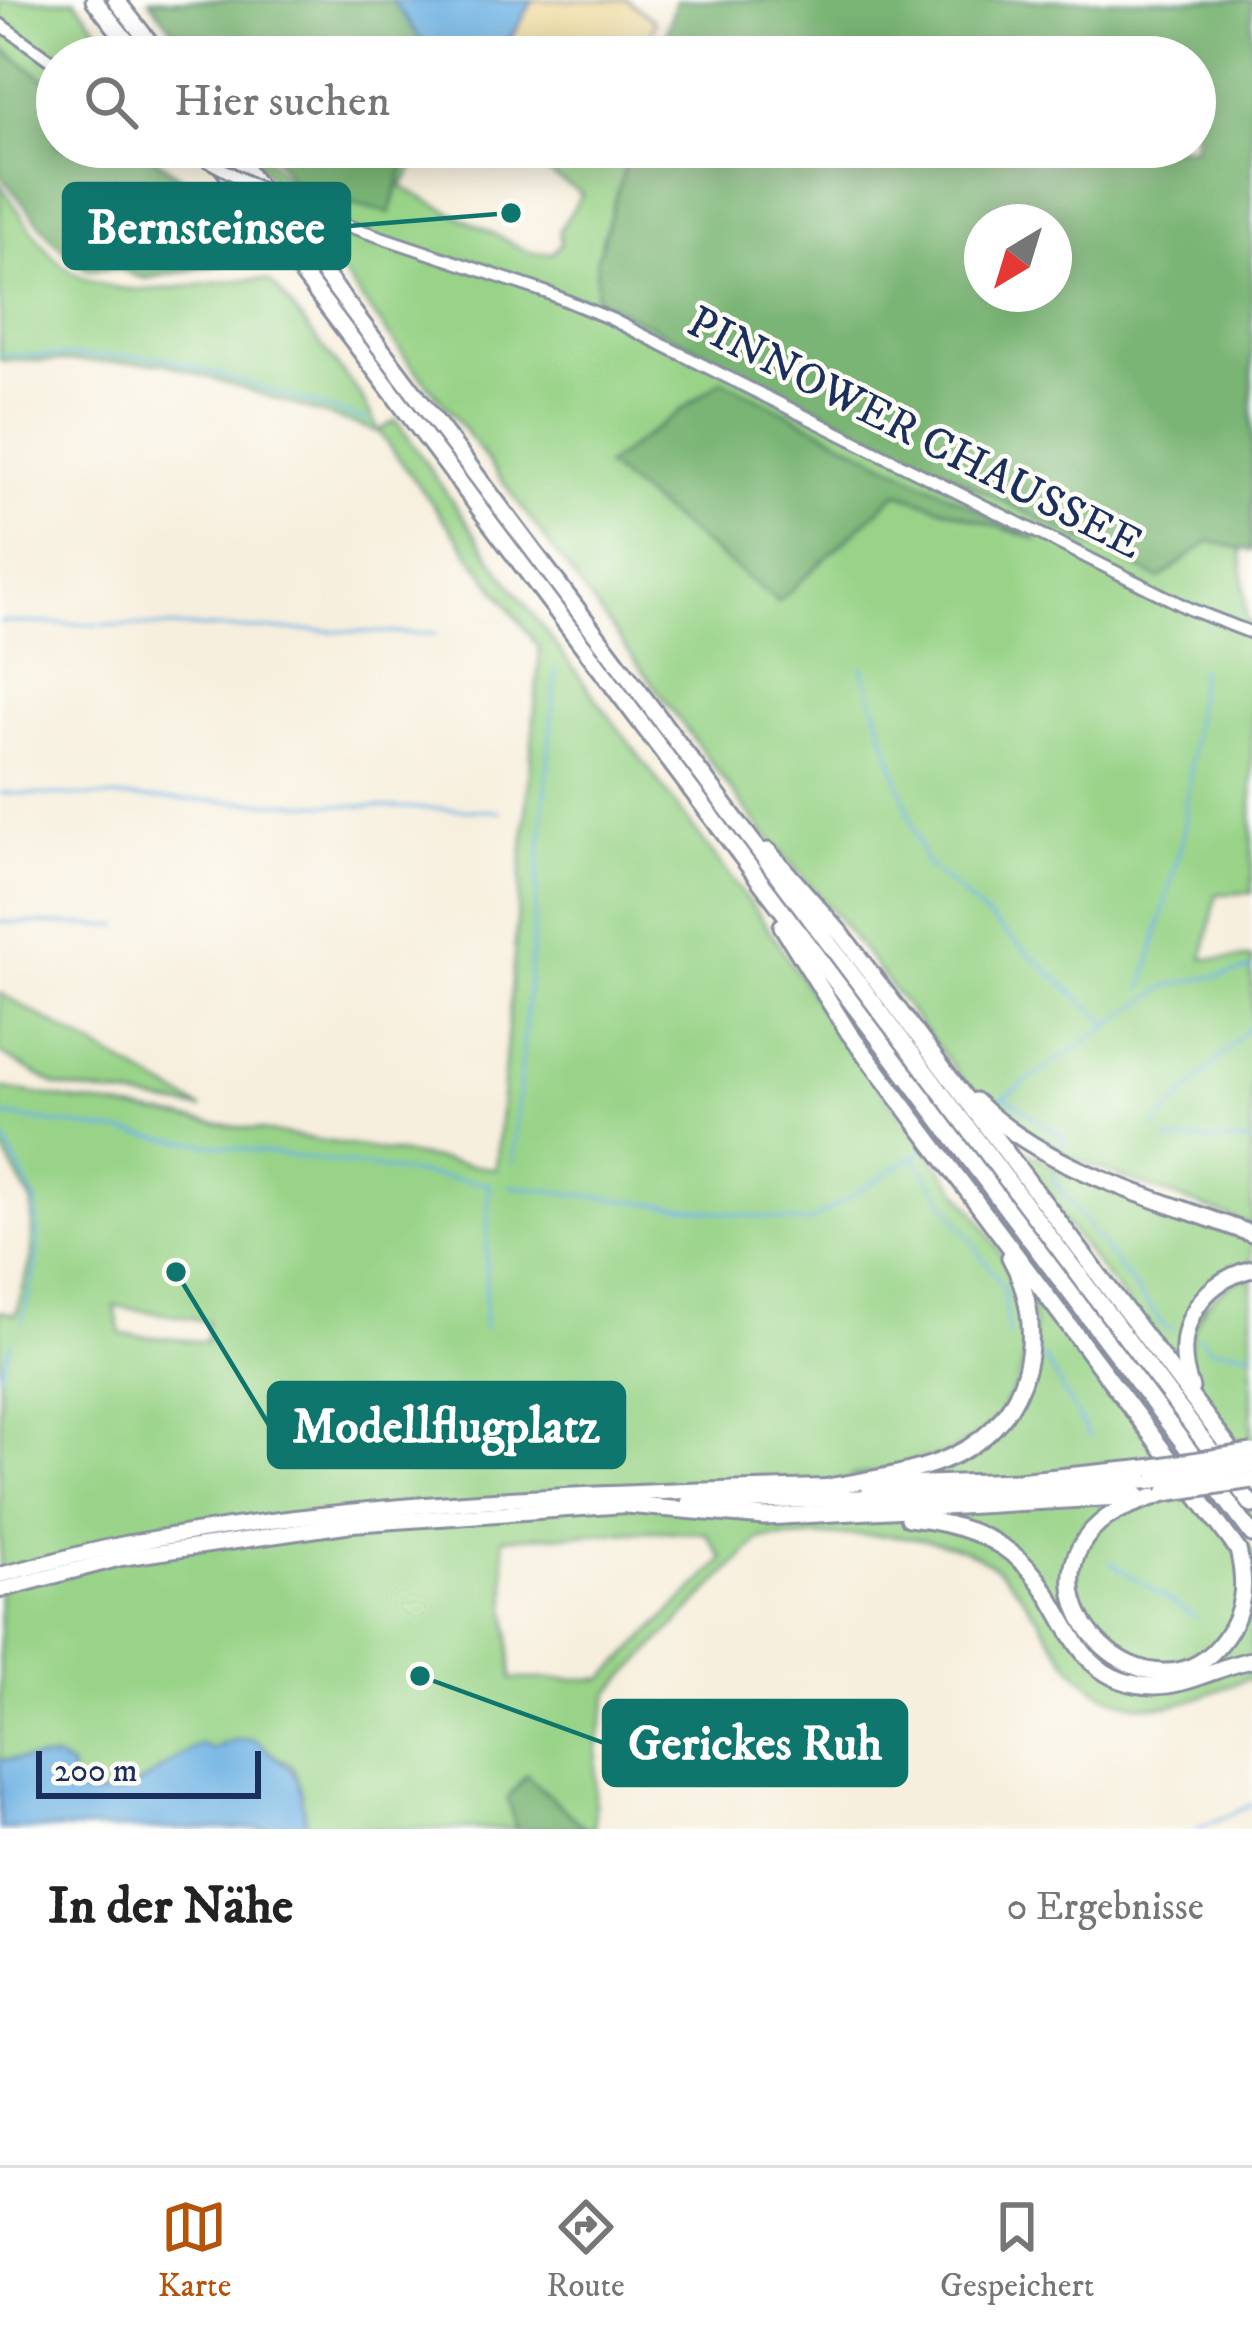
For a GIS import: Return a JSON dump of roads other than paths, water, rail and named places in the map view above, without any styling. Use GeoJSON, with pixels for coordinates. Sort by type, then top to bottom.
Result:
{"type":"FeatureCollection","features":[{"type":"Feature","properties":{"kind":"highway"},"geometry":{"type":"LineString","coordinates":[[94,0],[122,36]]}},
{"type":"Feature","properties":{"kind":"highway"},"geometry":{"type":"LineString","coordinates":[[116,0],[144,36]]}},
{"type":"Feature","properties":{"kind":"highway"},"geometry":{"type":"LineString","coordinates":[[223,168],[1252,1534]]}},
{"type":"Feature","properties":{"kind":"highway"},"geometry":{"type":"LineString","coordinates":[[245,168],[1252,1505]]}},
{"type":"Feature","properties":{"kind":"highway"},"geometry":{"type":"LineString","coordinates":[[720,801],[818,906],[1252,1478]]}},
{"type":"Feature","properties":{"kind":"highway"},"geometry":{"type":"LineString","coordinates":[[754,875],[817,986],[1238,1550],[1243,1597],[1226,1637],[1197,1661],[1154,1670],[1129,1665],[1100,1646],[1080,1617],[1073,1583],[1081,1549],[1097,1526],[1156,1480]]}},
{"type":"Feature","properties":{"kind":"highway"},"geometry":{"type":"LineString","coordinates":[[907,1022],[976,1102],[1027,1142],[1069,1165],[1252,1234]]}},
{"type":"Feature","properties":{"kind":"highway"},"geometry":{"type":"LineString","coordinates":[[828,1486],[919,1468],[961,1453],[989,1433],[1022,1387],[1033,1336],[1025,1288],[952,1169]]}},
{"type":"Feature","properties":{"kind":"highway"},"geometry":{"type":"LineString","coordinates":[[1206,1417],[1185,1371],[1184,1332],[1208,1292],[1232,1275],[1252,1269]]}},
{"type":"Feature","properties":{"kind":"highway"},"geometry":{"type":"LineString","coordinates":[[626,1505],[765,1517],[1052,1504],[1252,1452]]}},
{"type":"Feature","properties":{"kind":"highway"},"geometry":{"type":"LineString","coordinates":[[0,1590],[121,1558],[352,1524],[626,1505],[1001,1494],[1156,1480],[1252,1465]]}},
{"type":"Feature","properties":{"kind":"highway"},"geometry":{"type":"LineString","coordinates":[[0,1575],[124,1544],[356,1510],[498,1498],[1017,1480],[1252,1478]]}},
{"type":"Feature","properties":{"kind":"highway"},"geometry":{"type":"LineString","coordinates":[[857,1513],[949,1524],[1010,1551],[1053,1599],[1078,1649],[1090,1662],[1122,1680],[1167,1685],[1252,1660]]}},
{"type":"Feature","properties":{"kind":"main road"},"geometry":{"type":"LineString","coordinates":[[0,24],[36,50]]}},
{"type":"Feature","properties":{"kind":"main road","name":"PINNOWER CHAUSSEE"},"geometry":{"type":"LineString","coordinates":[[221,168],[333,221],[548,293],[656,341],[1190,609],[1252,633]]}},
{"type":"Feature","properties":{"kind":"water"},"geometry":{"type":"Polygon","coordinates":[[[392,0],[533,0],[510,36],[419,36],[392,0]]]}},
{"type":"Feature","properties":{"kind":"water"},"geometry":{"type":"Polygon","coordinates":[[[253,1739],[293,1773],[307,1829],[0,1829],[0,1760],[57,1759],[70,1766],[76,1791],[111,1795],[141,1783],[200,1744],[213,1749],[234,1740],[253,1739]]]}},
{"type":"Feature","properties":{"kind":"waterway"},"geometry":{"type":"LineString","coordinates":[[0,355],[162,357],[368,421]]}},
{"type":"Feature","properties":{"kind":"waterway"},"geometry":{"type":"LineString","coordinates":[[0,622],[436,634]]}},
{"type":"Feature","properties":{"kind":"waterway"},"geometry":{"type":"LineString","coordinates":[[862,667],[925,862],[1111,1026]]}},
{"type":"Feature","properties":{"kind":"waterway"},"geometry":{"type":"LineString","coordinates":[[1143,989],[1184,832],[1200,669]]}},
{"type":"Feature","properties":{"kind":"waterway"},"geometry":{"type":"LineString","coordinates":[[513,1163],[556,670]]}},
{"type":"Feature","properties":{"kind":"waterway"},"geometry":{"type":"LineString","coordinates":[[0,793],[500,811]]}},
{"type":"Feature","properties":{"kind":"waterway"},"geometry":{"type":"LineString","coordinates":[[0,922],[120,926]]}},
{"type":"Feature","properties":{"kind":"waterway"},"geometry":{"type":"LineString","coordinates":[[995,1103],[1167,986],[1252,969]]}},
{"type":"Feature","properties":{"kind":"waterway"},"geometry":{"type":"LineString","coordinates":[[1154,1127],[1252,1024]]}},
{"type":"Feature","properties":{"kind":"waterway"},"geometry":{"type":"LineString","coordinates":[[1007,1098],[1065,1138],[1062,1146]]}},
{"type":"Feature","properties":{"kind":"waterway"},"geometry":{"type":"LineString","coordinates":[[0,1115],[489,1184],[484,1329]]}},
{"type":"Feature","properties":{"kind":"waterway"},"geometry":{"type":"LineString","coordinates":[[0,1130],[36,1202],[38,1258],[22,1321]]}},
{"type":"Feature","properties":{"kind":"waterway"},"geometry":{"type":"LineString","coordinates":[[1166,1140],[1252,1142]]}},
{"type":"Feature","properties":{"kind":"waterway"},"geometry":{"type":"LineString","coordinates":[[510,1186],[808,1223],[922,1151]]}},
{"type":"Feature","properties":{"kind":"waterway"},"geometry":{"type":"LineString","coordinates":[[914,1156],[1004,1289],[1009,1336]]}},
{"type":"Feature","properties":{"kind":"waterway"},"geometry":{"type":"LineString","coordinates":[[1053,1169],[1053,1180],[1164,1326],[1173,1330]]}},
{"type":"Feature","properties":{"kind":"waterway"},"geometry":{"type":"LineString","coordinates":[[1200,1336],[1210,1348],[1252,1352]]}},
{"type":"Feature","properties":{"kind":"waterway"},"geometry":{"type":"LineString","coordinates":[[0,1374],[11,1342]]}},
{"type":"Feature","properties":{"kind":"waterway"},"geometry":{"type":"LineString","coordinates":[[1043,1356],[1090,1438]]}},
{"type":"Feature","properties":{"kind":"waterway"},"geometry":{"type":"LineString","coordinates":[[1110,1562],[1195,1617]]}},
{"type":"Feature","properties":{"kind":"waterway"},"geometry":{"type":"LineString","coordinates":[[1197,1829],[1252,1805]]}},
{"type":"Feature","properties":{"kind":"place","name":"Bernsteinsee"},"geometry":{"type":"Point","coordinates":[511,213]}},
{"type":"Feature","properties":{"kind":"place","name":"Modellflugplatz"},"geometry":{"type":"Point","coordinates":[176,1272]}},
{"type":"Feature","properties":{"kind":"place","name":"Gerickes Ruh"},"geometry":{"type":"Point","coordinates":[420,1676]}}]}
